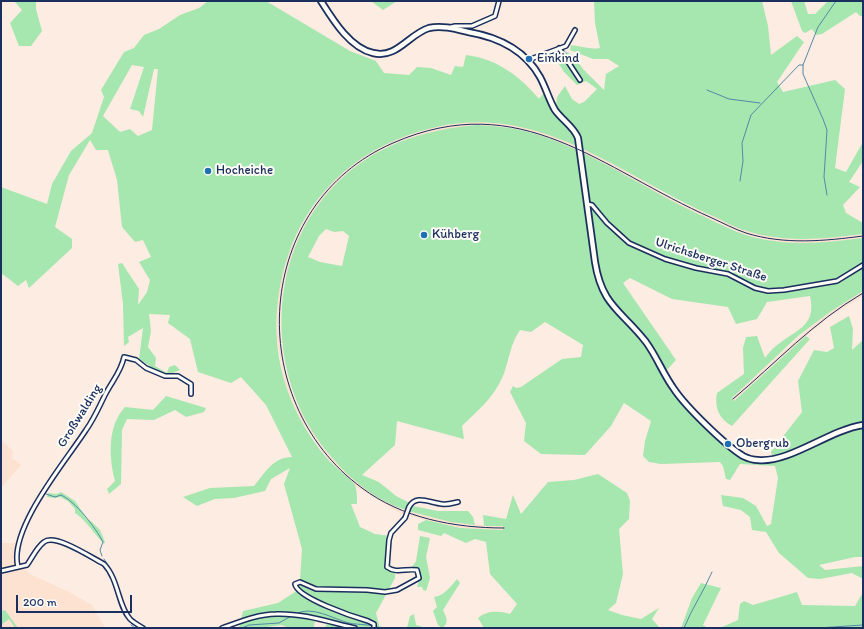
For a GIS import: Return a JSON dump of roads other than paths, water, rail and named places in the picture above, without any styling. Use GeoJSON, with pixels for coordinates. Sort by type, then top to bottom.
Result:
{"type":"FeatureCollection","features":[{"type":"Feature","properties":{"kind":"street"},"geometry":{"type":"LineString","coordinates":[[321,1],[349,38],[362,49],[373,53],[382,54],[394,50],[418,33],[431,28],[449,28],[499,40],[517,50],[528,60],[540,78],[554,108],[577,134],[581,150],[596,273],[605,296],[645,341],[681,398],[744,457],[758,460],[777,459],[846,428],[863,425]]}},
{"type":"Feature","properties":{"kind":"street"},"geometry":{"type":"LineString","coordinates":[[449,28],[455,26],[472,26],[495,16],[499,1]]}},
{"type":"Feature","properties":{"kind":"street"},"geometry":{"type":"LineString","coordinates":[[528,60],[566,46],[575,30]]}},
{"type":"Feature","properties":{"kind":"street"},"geometry":{"type":"LineString","coordinates":[[559,48],[580,80]]}},
{"type":"Feature","properties":{"kind":"street","name":"Ulrichsberger Straße"},"geometry":{"type":"LineString","coordinates":[[587,204],[592,205],[607,222],[629,242],[665,259],[696,268],[728,274],[755,288],[768,291],[784,290],[837,281],[863,265]]}},
{"type":"Feature","properties":{"kind":"street","name":"Großwalding"},"geometry":{"type":"LineString","coordinates":[[18,567],[16,559],[17,548],[25,524],[53,476],[95,416],[105,395],[122,368],[124,357],[136,360],[146,368],[165,376],[178,376],[191,384],[191,394]]}},
{"type":"Feature","properties":{"kind":"street"},"geometry":{"type":"LineString","coordinates":[[374,626],[323,605],[298,591],[294,584],[297,582],[304,582],[316,589],[367,590],[385,592],[397,590],[419,578],[416,570],[391,570],[387,567],[389,540],[391,534],[404,518],[412,502],[419,500],[445,504],[458,502]]}},
{"type":"Feature","properties":{"kind":"street"},"geometry":{"type":"LineString","coordinates":[[1,571],[27,565],[44,541],[53,539],[61,541],[104,564],[108,568],[129,618],[143,628]]}},
{"type":"Feature","properties":{"kind":"street"},"geometry":{"type":"LineString","coordinates":[[222,628],[240,621],[275,614],[316,618],[355,628]]}},
{"type":"Feature","properties":{"kind":"waterway"},"geometry":{"type":"LineString","coordinates":[[827,195],[824,177],[827,130],[803,74],[803,65],[818,27],[836,1]]}},
{"type":"Feature","properties":{"kind":"waterway"},"geometry":{"type":"LineString","coordinates":[[740,181],[743,161],[742,143],[751,115],[799,65],[803,65]]}},
{"type":"Feature","properties":{"kind":"waterway"},"geometry":{"type":"LineString","coordinates":[[707,90],[729,99],[760,103]]}},
{"type":"Feature","properties":{"kind":"waterway"},"geometry":{"type":"LineString","coordinates":[[46,494],[55,497],[61,495],[67,498],[79,509],[90,522],[103,542],[100,550],[102,556]]}},
{"type":"Feature","properties":{"kind":"waterway"},"geometry":{"type":"LineString","coordinates":[[104,559],[109,567]]}},
{"type":"Feature","properties":{"kind":"waterway"},"geometry":{"type":"LineString","coordinates":[[684,628],[712,572]]}},
{"type":"Feature","properties":{"kind":"waterway"},"geometry":{"type":"LineString","coordinates":[[111,578],[121,608]]}},
{"type":"Feature","properties":{"kind":"waterway"},"geometry":{"type":"LineString","coordinates":[[296,614],[309,611],[316,612],[349,623],[380,628]]}},
{"type":"Feature","properties":{"kind":"waterway"},"geometry":{"type":"LineString","coordinates":[[242,628],[249,625],[279,623],[293,615]]}},
{"type":"Feature","properties":{"kind":"waterway"},"geometry":{"type":"LineString","coordinates":[[131,625],[135,628]]}},
{"type":"Feature","properties":{"kind":"waterway"},"geometry":{"type":"LineString","coordinates":[[818,628],[863,625]]}},
{"type":"Feature","properties":{"kind":"railway"},"geometry":{"type":"LineString","coordinates":[[504,528],[466,526],[429,519],[411,514],[378,498],[362,488],[323,450],[297,406],[282,356],[280,305],[290,256],[312,210],[347,172],[393,143],[439,128],[481,124],[521,129],[559,141],[596,158],[672,198],[746,233],[760,237],[790,241],[863,236]]}},
{"type":"Feature","properties":{"kind":"railway"},"geometry":{"type":"LineString","coordinates":[[733,399],[795,343],[827,317],[863,293]]}},
{"type":"Feature","properties":{"kind":"place","name":"Einkind"},"geometry":{"type":"Point","coordinates":[529,59]}},
{"type":"Feature","properties":{"kind":"place","name":"Hocheiche"},"geometry":{"type":"Point","coordinates":[208,171]}},
{"type":"Feature","properties":{"kind":"place","name":"Kühberg"},"geometry":{"type":"Point","coordinates":[424,235]}},
{"type":"Feature","properties":{"kind":"place","name":"Obergrub"},"geometry":{"type":"Point","coordinates":[728,444]}}]}
